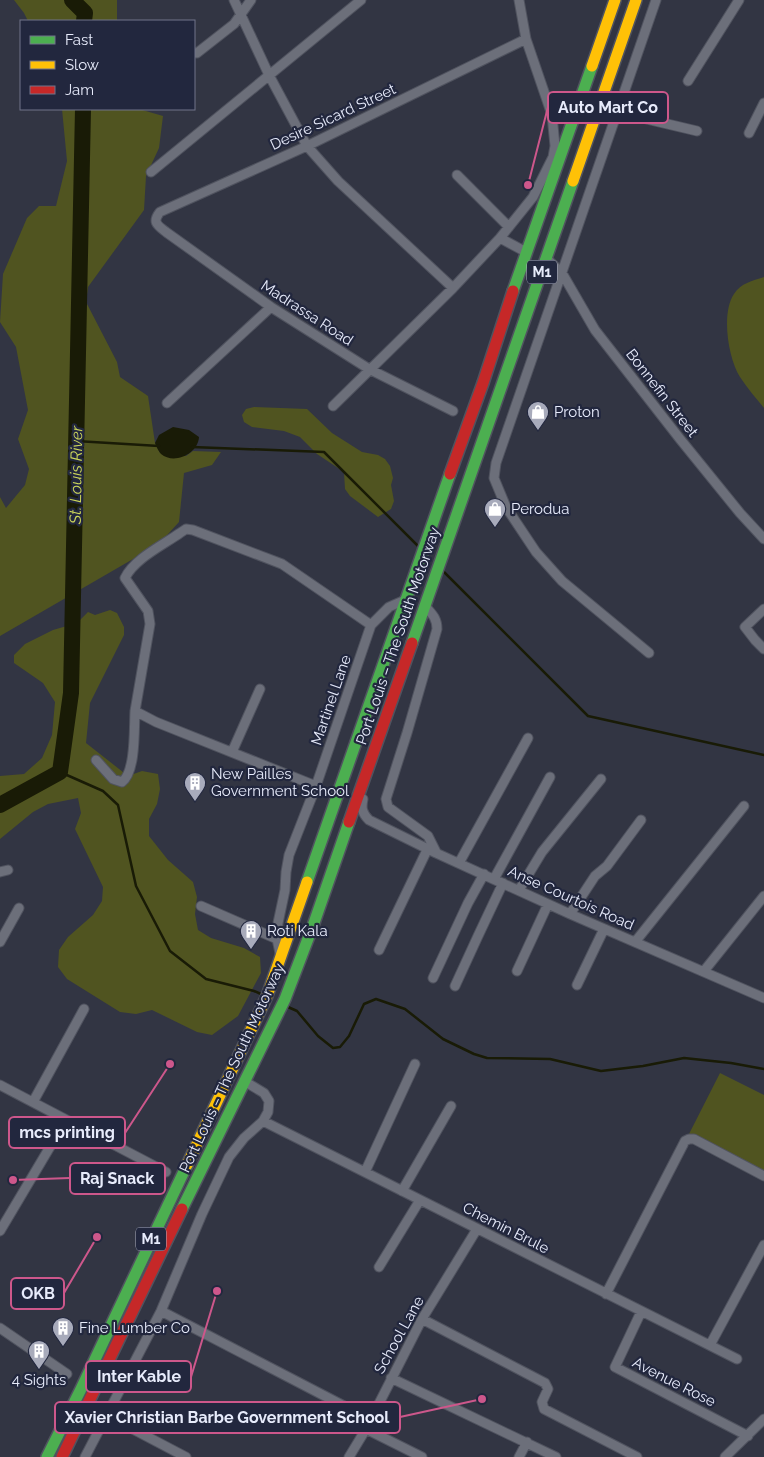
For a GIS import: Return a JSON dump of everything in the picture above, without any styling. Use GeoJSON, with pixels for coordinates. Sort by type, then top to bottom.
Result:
{"type":"FeatureCollection","features":[{"type":"Feature","properties":{"kind":"highway","name":"Port Louis – The South Motorway"},"geometry":{"type":"LineString","coordinates":[[47,1457],[267,996],[427,537],[484,383],[526,252],[615,0]]}},
{"type":"Feature","properties":{"kind":"highway","name":"Port Louis – The South Motorway"},"geometry":{"type":"LineString","coordinates":[[62,1457],[285,999],[344,838],[636,0]]}},
{"type":"Feature","properties":{"kind":"street"},"geometry":{"type":"LineString","coordinates":[[234,0],[269,75],[307,146],[338,181],[453,288]]}},
{"type":"Feature","properties":{"kind":"street"},"geometry":{"type":"LineString","coordinates":[[196,53],[234,24],[251,0]]}},
{"type":"Feature","properties":{"kind":"street"},"geometry":{"type":"LineString","coordinates":[[151,172],[360,0]]}},
{"type":"Feature","properties":{"kind":"street"},"geometry":{"type":"LineString","coordinates":[[333,406],[453,288],[500,238],[533,198],[553,157],[555,146],[552,115],[526,39],[519,0]]}},
{"type":"Feature","properties":{"kind":"street"},"geometry":{"type":"LineString","coordinates":[[649,653],[562,581],[536,552],[506,507],[494,478],[496,463],[656,0]]}},
{"type":"Feature","properties":{"kind":"street"},"geometry":{"type":"LineString","coordinates":[[688,81],[738,0]]}},
{"type":"Feature","properties":{"kind":"street","name":"Desire Sicard Street"},"geometry":{"type":"LineString","coordinates":[[156,222],[155,218],[160,212],[307,146],[526,39]]}},
{"type":"Feature","properties":{"kind":"street"},"geometry":{"type":"LineString","coordinates":[[749,133],[764,103]]}},
{"type":"Feature","properties":{"kind":"street"},"geometry":{"type":"LineString","coordinates":[[617,112],[697,131]]}},
{"type":"Feature","properties":{"kind":"street"},"geometry":{"type":"LineString","coordinates":[[457,174],[509,227]]}},
{"type":"Feature","properties":{"kind":"street","name":"Madrassa Road"},"geometry":{"type":"LineString","coordinates":[[156,222],[166,232],[271,307],[370,370],[453,412]]}},
{"type":"Feature","properties":{"kind":"street"},"geometry":{"type":"LineString","coordinates":[[500,238],[526,252]]}},
{"type":"Feature","properties":{"kind":"street","name":"Bonnefin Street"},"geometry":{"type":"LineString","coordinates":[[547,259],[562,274],[595,330],[680,439],[740,513],[764,539]]}},
{"type":"Feature","properties":{"kind":"street"},"geometry":{"type":"LineString","coordinates":[[167,403],[271,307]]}},
{"type":"Feature","properties":{"kind":"street"},"geometry":{"type":"LineString","coordinates":[[96,760],[113,779],[122,782],[126,780],[131,764],[135,711],[150,624],[148,611],[125,578],[136,564],[186,529],[282,564],[372,626],[389,607],[405,600]]}},
{"type":"Feature","properties":{"kind":"street"},"geometry":{"type":"LineString","coordinates":[[379,950],[432,850],[428,836],[388,807],[386,799],[408,733],[437,629],[437,620],[425,606]]}},
{"type":"Feature","properties":{"kind":"street"},"geometry":{"type":"LineString","coordinates":[[764,609],[745,626],[764,649]]}},
{"type":"Feature","properties":{"kind":"street","name":"Martinel Lane"},"geometry":{"type":"LineString","coordinates":[[281,958],[277,939],[278,923],[285,890],[289,855],[316,786],[372,626]]}},
{"type":"Feature","properties":{"kind":"street"},"geometry":{"type":"LineString","coordinates":[[232,752],[260,689]]}},
{"type":"Feature","properties":{"kind":"street"},"geometry":{"type":"LineString","coordinates":[[135,711],[156,722],[316,786]]}},
{"type":"Feature","properties":{"kind":"street"},"geometry":{"type":"LineString","coordinates":[[460,863],[528,738]]}},
{"type":"Feature","properties":{"kind":"street"},"geometry":{"type":"LineString","coordinates":[[369,766],[361,805],[363,814],[369,820]]}},
{"type":"Feature","properties":{"kind":"street"},"geometry":{"type":"LineString","coordinates":[[494,879],[550,777]]}},
{"type":"Feature","properties":{"kind":"street"},"geometry":{"type":"LineString","coordinates":[[519,890],[542,852],[601,779]]}},
{"type":"Feature","properties":{"kind":"street"},"geometry":{"type":"LineString","coordinates":[[635,942],[744,806]]}},
{"type":"Feature","properties":{"kind":"street"},"geometry":{"type":"LineString","coordinates":[[344,838],[356,822],[369,820]]}},
{"type":"Feature","properties":{"kind":"street","name":"Anse Courtois Road"},"geometry":{"type":"LineString","coordinates":[[369,820],[570,914],[764,998]]}},
{"type":"Feature","properties":{"kind":"street"},"geometry":{"type":"LineString","coordinates":[[570,914],[595,876],[607,866],[641,820]]}},
{"type":"Feature","properties":{"kind":"street"},"geometry":{"type":"LineString","coordinates":[[433,978],[468,903],[484,874]]}},
{"type":"Feature","properties":{"kind":"street"},"geometry":{"type":"LineString","coordinates":[[455,986],[503,883]]}},
{"type":"Feature","properties":{"kind":"street"},"geometry":{"type":"LineString","coordinates":[[704,971],[764,896]]}},
{"type":"Feature","properties":{"kind":"street"},"geometry":{"type":"LineString","coordinates":[[517,971],[548,904]]}},
{"type":"Feature","properties":{"kind":"street"},"geometry":{"type":"LineString","coordinates":[[201,906],[277,939]]}},
{"type":"Feature","properties":{"kind":"street"},"geometry":{"type":"LineString","coordinates":[[0,942],[19,908]]}},
{"type":"Feature","properties":{"kind":"street"},"geometry":{"type":"LineString","coordinates":[[576,985],[604,929]]}},
{"type":"Feature","properties":{"kind":"street"},"geometry":{"type":"LineString","coordinates":[[33,1102],[84,1010]]}},
{"type":"Feature","properties":{"kind":"street"},"geometry":{"type":"LineString","coordinates":[[365,1172],[415,1064]]}},
{"type":"Feature","properties":{"kind":"street"},"geometry":{"type":"LineString","coordinates":[[85,1457],[161,1311],[202,1214],[229,1157],[244,1138],[263,1121],[268,1112],[269,1101],[264,1093],[244,1081]]}},
{"type":"Feature","properties":{"kind":"street"},"geometry":{"type":"LineString","coordinates":[[0,1085],[166,1172]]}},
{"type":"Feature","properties":{"kind":"street"},"geometry":{"type":"LineString","coordinates":[[402,1191],[451,1106]]}},
{"type":"Feature","properties":{"kind":"street"},"geometry":{"type":"LineString","coordinates":[[0,1231],[66,1120]]}},
{"type":"Feature","properties":{"kind":"street","name":"Chemin Brule"},"geometry":{"type":"LineString","coordinates":[[263,1121],[737,1359]]}},
{"type":"Feature","properties":{"kind":"street"},"geometry":{"type":"LineString","coordinates":[[606,1294],[685,1141],[694,1139],[764,1176]]}},
{"type":"Feature","properties":{"kind":"street"},"geometry":{"type":"LineString","coordinates":[[379,1267],[420,1200]]}},
{"type":"Feature","properties":{"kind":"street","name":"School Lane"},"geometry":{"type":"LineString","coordinates":[[349,1457],[366,1429],[422,1319],[477,1229]]}},
{"type":"Feature","properties":{"kind":"street"},"geometry":{"type":"LineString","coordinates":[[710,1345],[764,1245]]}},
{"type":"Feature","properties":{"kind":"street"},"geometry":{"type":"LineString","coordinates":[[161,1311],[370,1420]]}},
{"type":"Feature","properties":{"kind":"street","name":"Avenue Rose"},"geometry":{"type":"LineString","coordinates":[[641,1312],[615,1367],[748,1436]]}},
{"type":"Feature","properties":{"kind":"street"},"geometry":{"type":"LineString","coordinates":[[422,1319],[545,1383],[548,1389],[542,1402],[544,1409],[637,1457]]}},
{"type":"Feature","properties":{"kind":"street"},"geometry":{"type":"LineString","coordinates":[[0,1328],[67,1374]]}},
{"type":"Feature","properties":{"kind":"street"},"geometry":{"type":"LineString","coordinates":[[391,1378],[556,1457]]}},
{"type":"Feature","properties":{"kind":"street"},"geometry":{"type":"LineString","coordinates":[[106,1415],[186,1457]]}},
{"type":"Feature","properties":{"kind":"street"},"geometry":{"type":"LineString","coordinates":[[725,1457],[764,1419]]}},
{"type":"Feature","properties":{"kind":"street"},"geometry":{"type":"LineString","coordinates":[[366,1429],[422,1457]]}},
{"type":"Feature","properties":{"kind":"street"},"geometry":{"type":"LineString","coordinates":[[520,1457],[527,1442]]}},
{"type":"Feature","properties":{"kind":"green space"},"geometry":{"type":"Polygon","coordinates":[[[14,0],[117,0],[117,20],[28,20],[14,0]]]}},
{"type":"Feature","properties":{"kind":"green space"},"geometry":{"type":"Polygon","coordinates":[[[62,110],[142,110],[163,116],[159,148],[146,176],[144,210],[88,287],[86,302],[117,362],[120,377],[148,396],[155,443],[160,453],[186,456],[193,451],[221,452],[212,465],[184,473],[179,522],[159,544],[0,636],[0,497],[6,508],[25,485],[29,469],[18,439],[28,410],[16,347],[0,322],[3,274],[27,218],[39,206],[56,206],[67,161],[62,110]]]}},
{"type":"Feature","properties":{"kind":"green space"},"geometry":{"type":"Polygon","coordinates":[[[764,277],[764,408],[736,369],[729,347],[727,324],[730,302],[737,290],[747,283],[764,277]]]}},
{"type":"Feature","properties":{"kind":"green space"},"geometry":{"type":"Polygon","coordinates":[[[254,407],[307,409],[332,433],[362,452],[378,455],[385,459],[390,466],[393,478],[391,485],[394,501],[391,509],[378,517],[350,496],[345,489],[344,472],[317,454],[300,437],[284,431],[252,427],[244,422],[242,415],[246,409],[254,407]]]}},
{"type":"Feature","properties":{"kind":"green space"},"geometry":{"type":"Polygon","coordinates":[[[110,610],[117,613],[124,627],[124,635],[90,703],[86,743],[128,776],[142,771],[158,774],[160,789],[157,804],[149,819],[149,836],[168,860],[193,882],[197,897],[195,914],[198,930],[211,938],[244,948],[260,957],[261,973],[238,1016],[212,1035],[197,1032],[152,1010],[136,1014],[120,1012],[67,979],[58,967],[59,950],[68,937],[93,915],[102,901],[103,887],[75,829],[81,813],[78,798],[48,804],[33,812],[0,839],[0,776],[24,774],[42,758],[52,735],[55,702],[43,683],[14,663],[14,655],[25,644],[53,630],[77,623],[88,612],[95,615],[110,610]]]}},
{"type":"Feature","properties":{"kind":"green space"},"geometry":{"type":"Polygon","coordinates":[[[720,1073],[764,1095],[764,1172],[689,1134],[720,1073]]]}},
{"type":"Feature","properties":{"kind":"shaded area"},"geometry":{"type":"Polygon","coordinates":[[[173,427],[189,430],[199,437],[198,443],[190,453],[178,458],[166,457],[161,454],[155,443],[159,435],[173,427]]]}},
{"type":"Feature","properties":{"kind":"waterway","name":"St. Louis River"},"geometry":{"type":"LineString","coordinates":[[72,0],[85,13],[84,20]]}},
{"type":"Feature","properties":{"kind":"waterway","name":"St. Louis River"},"geometry":{"type":"LineString","coordinates":[[0,805],[60,772],[71,693],[83,110]]}},
{"type":"Feature","properties":{"kind":"waterway"},"geometry":{"type":"LineString","coordinates":[[76,441],[159,446]]}},
{"type":"Feature","properties":{"kind":"waterway"},"geometry":{"type":"LineString","coordinates":[[192,447],[324,452],[418,546]]}},
{"type":"Feature","properties":{"kind":"waterway"},"geometry":{"type":"LineString","coordinates":[[443,571],[588,716],[764,755]]}},
{"type":"Feature","properties":{"kind":"waterway"},"geometry":{"type":"LineString","coordinates":[[60,772],[103,791],[118,805],[136,886],[170,951],[206,979],[261,994]]}},
{"type":"Feature","properties":{"kind":"waterway"},"geometry":{"type":"LineString","coordinates":[[288,1007],[297,1011],[318,1036],[333,1048],[340,1047],[349,1036],[364,1004],[376,999],[405,1009],[443,1039],[487,1058],[550,1059],[601,1071],[643,1066],[684,1058],[764,1069]]}},
{"type":"Feature","properties":{"kind":"traffic: fast"},"geometry":{"type":"LineString","coordinates":[[513,291],[592,66]]}},
{"type":"Feature","properties":{"kind":"traffic: fast"},"geometry":{"type":"LineString","coordinates":[[412,643],[573,181]]}},
{"type":"Feature","properties":{"kind":"traffic: fast"},"geometry":{"type":"LineString","coordinates":[[307,882],[450,474]]}},
{"type":"Feature","properties":{"kind":"traffic: fast"},"geometry":{"type":"LineString","coordinates":[[182,1209],[285,999],[349,822]]}},
{"type":"Feature","properties":{"kind":"traffic: fast"},"geometry":{"type":"LineString","coordinates":[[47,1457],[187,1165]]}},
{"type":"Feature","properties":{"kind":"traffic: slow"},"geometry":{"type":"LineString","coordinates":[[592,66],[615,0]]}},
{"type":"Feature","properties":{"kind":"traffic: slow"},"geometry":{"type":"LineString","coordinates":[[573,181],[636,0]]}},
{"type":"Feature","properties":{"kind":"traffic: slow"},"geometry":{"type":"LineString","coordinates":[[187,1165],[267,996],[307,882]]}},
{"type":"Feature","properties":{"kind":"traffic: jam"},"geometry":{"type":"LineString","coordinates":[[450,474],[483,383],[513,291]]}},
{"type":"Feature","properties":{"kind":"traffic: jam"},"geometry":{"type":"LineString","coordinates":[[349,822],[412,643]]}},
{"type":"Feature","properties":{"kind":"traffic: jam"},"geometry":{"type":"LineString","coordinates":[[62,1457],[182,1209]]}},
{"type":"Feature","properties":{"kind":"place","name":"Auto Mart Co"},"geometry":{"type":"Point","coordinates":[528,185]}},
{"type":"Feature","properties":{"kind":"place","name":"Proton"},"geometry":{"type":"Point","coordinates":[538,431]}},
{"type":"Feature","properties":{"kind":"place","name":"Perodua"},"geometry":{"type":"Point","coordinates":[495,528]}},
{"type":"Feature","properties":{"kind":"place","name":"New Pailles Government School"},"geometry":{"type":"Point","coordinates":[195,802]}},
{"type":"Feature","properties":{"kind":"place","name":"Roti Kala"},"geometry":{"type":"Point","coordinates":[251,950]}},
{"type":"Feature","properties":{"kind":"place","name":"mcs printing"},"geometry":{"type":"Point","coordinates":[170,1064]}},
{"type":"Feature","properties":{"kind":"place","name":"Raj Snack"},"geometry":{"type":"Point","coordinates":[13,1180]}},
{"type":"Feature","properties":{"kind":"place","name":"OKB"},"geometry":{"type":"Point","coordinates":[97,1237]}},
{"type":"Feature","properties":{"kind":"place","name":"Inter Kable"},"geometry":{"type":"Point","coordinates":[217,1291]}},
{"type":"Feature","properties":{"kind":"place","name":"Fine Lumber Co"},"geometry":{"type":"Point","coordinates":[63,1347]}},
{"type":"Feature","properties":{"kind":"place","name":"4 Sights"},"geometry":{"type":"Point","coordinates":[39,1370]}},
{"type":"Feature","properties":{"kind":"place","name":"Xavier Christian Barbe Government School"},"geometry":{"type":"Point","coordinates":[482,1399]}}]}
